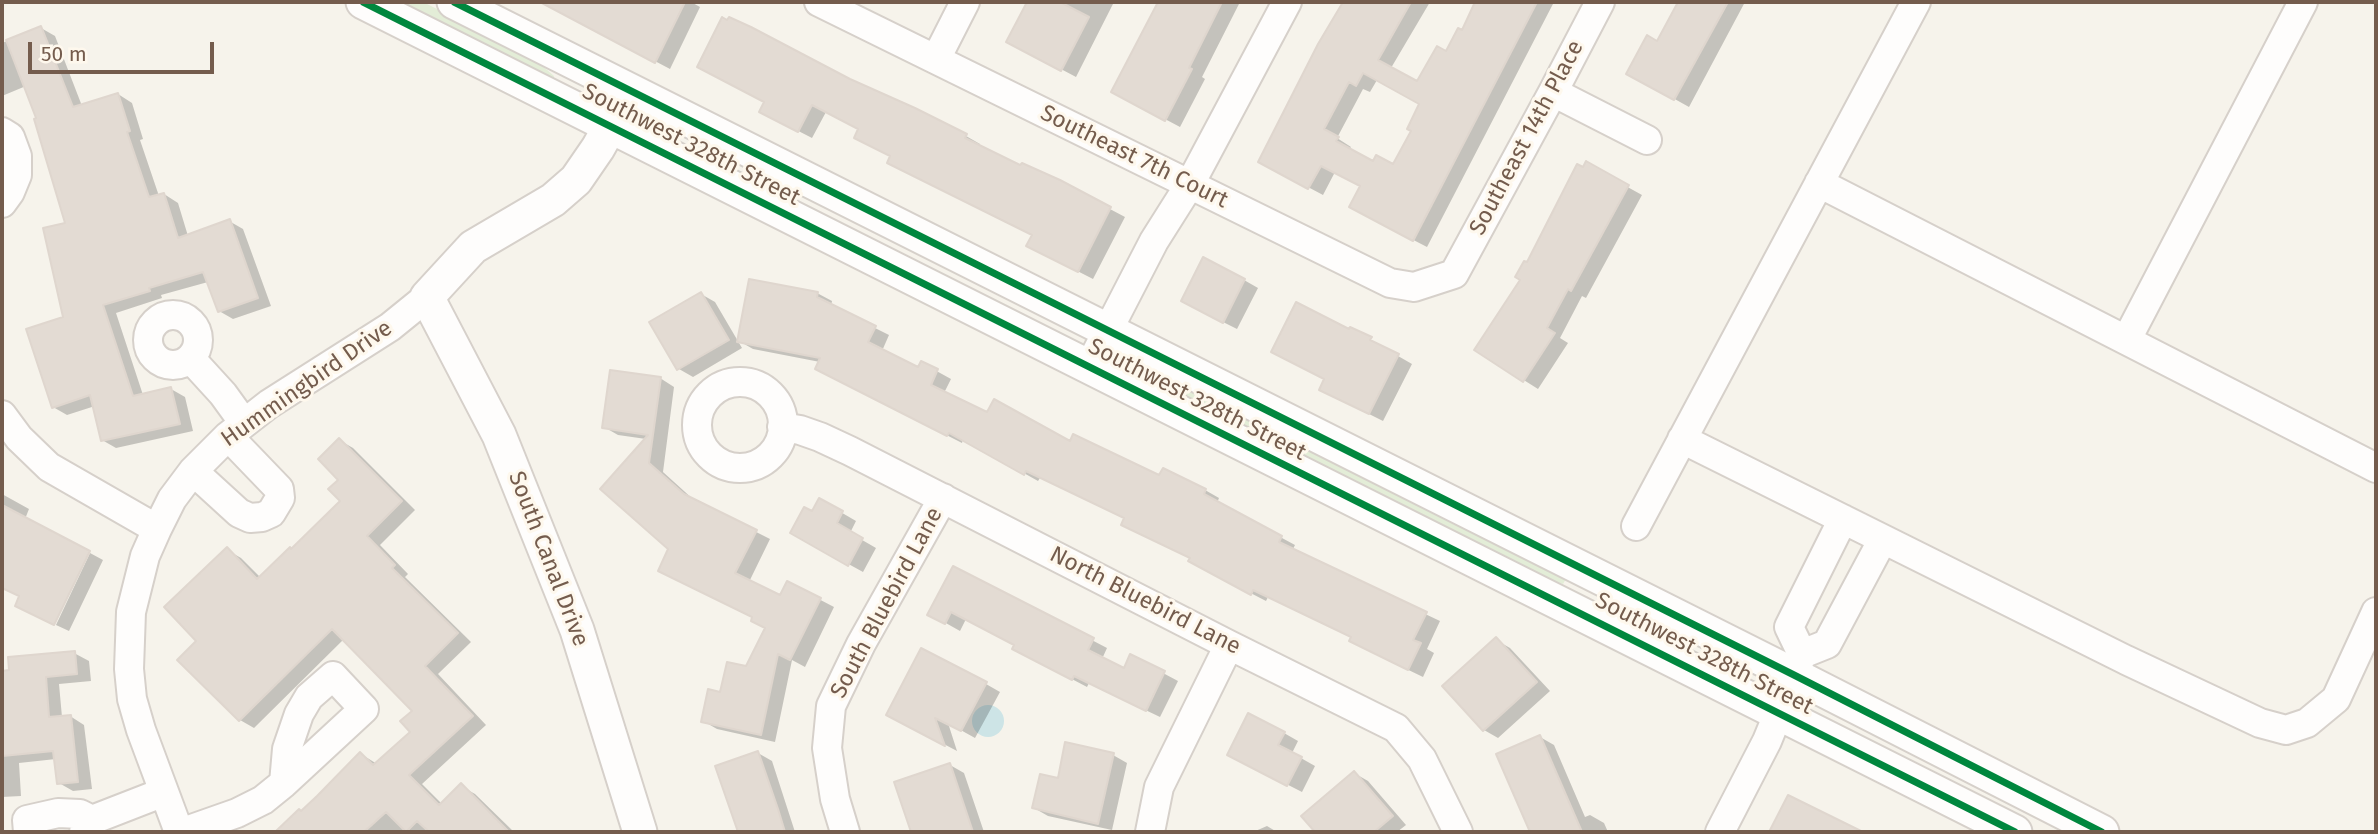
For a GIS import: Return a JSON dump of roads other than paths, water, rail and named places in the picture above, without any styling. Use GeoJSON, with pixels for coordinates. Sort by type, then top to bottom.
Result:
{"type":"FeatureCollection","features":[{"type":"Feature","properties":{"kind":"street","name":"Southwest 328th Street"},"geometry":{"type":"LineString","coordinates":[[363,2],[2015,832]]}},
{"type":"Feature","properties":{"kind":"street","name":"Southwest 328th Street"},"geometry":{"type":"LineString","coordinates":[[454,2],[1108,330],[1798,664],[2102,832]]}},
{"type":"Feature","properties":{"kind":"street","name":"Southeast 7th Court"},"geometry":{"type":"LineString","coordinates":[[819,2],[1390,283],[1414,287],[1454,274]]}},
{"type":"Feature","properties":{"kind":"street"},"geometry":{"type":"LineString","coordinates":[[936,59],[965,2]]}},
{"type":"Feature","properties":{"kind":"street"},"geometry":{"type":"LineString","coordinates":[[1088,367],[1154,241],[1190,184],[1287,2]]}},
{"type":"Feature","properties":{"kind":"street","name":"Southeast 14th Place"},"geometry":{"type":"LineString","coordinates":[[1454,274],[1600,2]]}},
{"type":"Feature","properties":{"kind":"street"},"geometry":{"type":"LineString","coordinates":[[1636,526],[1916,2]]}},
{"type":"Feature","properties":{"kind":"street"},"geometry":{"type":"LineString","coordinates":[[2127,339],[2302,2]]}},
{"type":"Feature","properties":{"kind":"street","name":"Hummingbird Drive"},"geometry":{"type":"LineString","coordinates":[[181,832],[138,720],[132,699],[129,669],[131,612],[145,556],[172,499],[193,471],[236,429],[269,404],[390,327],[427,297],[473,247],[567,189],[592,159],[630,90]]}},
{"type":"Feature","properties":{"kind":"street"},"geometry":{"type":"LineString","coordinates":[[1553,92],[1647,140]]}},
{"type":"Feature","properties":{"kind":"street"},"geometry":{"type":"LineString","coordinates":[[2,132],[10,137],[17,156],[17,175],[2,203]]}},
{"type":"Feature","properties":{"kind":"street"},"geometry":{"type":"LineString","coordinates":[[1819,183],[2376,468]]}},
{"type":"Feature","properties":{"kind":"street","name":"South Canal Drive"},"geometry":{"type":"LineString","coordinates":[[427,297],[510,461],[577,630],[640,832]]}},
{"type":"Feature","properties":{"kind":"street"},"geometry":{"type":"LineString","coordinates":[[191,359],[223,394],[236,429],[279,489],[281,498],[271,513],[250,518],[239,513],[193,471]]}},
{"type":"Feature","properties":{"kind":"street"},"geometry":{"type":"LineString","coordinates":[[2,415],[19,438],[49,467],[157,529]]}},
{"type":"Feature","properties":{"kind":"street","name":"North Bluebird Lane"},"geometry":{"type":"LineString","coordinates":[[782,427],[821,437],[1396,728],[1422,760],[1458,832]]}},
{"type":"Feature","properties":{"kind":"street"},"geometry":{"type":"LineString","coordinates":[[1682,439],[2126,660],[2260,723],[2286,730],[2307,723],[2336,699],[2376,612]]}},
{"type":"Feature","properties":{"kind":"street","name":"South Bluebird Lane"},"geometry":{"type":"LineString","coordinates":[[845,832],[835,799],[827,748],[831,706],[943,498]]}},
{"type":"Feature","properties":{"kind":"street"},"geometry":{"type":"LineString","coordinates":[[1798,664],[1789,627],[1843,519]]}},
{"type":"Feature","properties":{"kind":"street"},"geometry":{"type":"LineString","coordinates":[[1720,832],[1767,741],[1798,664],[1827,644],[1883,539]]}},
{"type":"Feature","properties":{"kind":"street"},"geometry":{"type":"LineString","coordinates":[[1150,832],[1159,787],[1229,645]]}},
{"type":"Feature","properties":{"kind":"street"},"geometry":{"type":"LineString","coordinates":[[181,832],[237,813],[262,800],[284,783]]}},
{"type":"Feature","properties":{"kind":"street"},"geometry":{"type":"LineString","coordinates":[[28,832],[27,820],[58,813],[80,814],[88,826],[164,792]]}},
{"type":"Feature","properties":{"kind":"water"},"geometry":{"type":"Polygon","coordinates":[[[988,705],[999,710],[1004,721],[999,732],[988,737],[977,732],[972,721],[977,710],[988,705]]]}}]}
